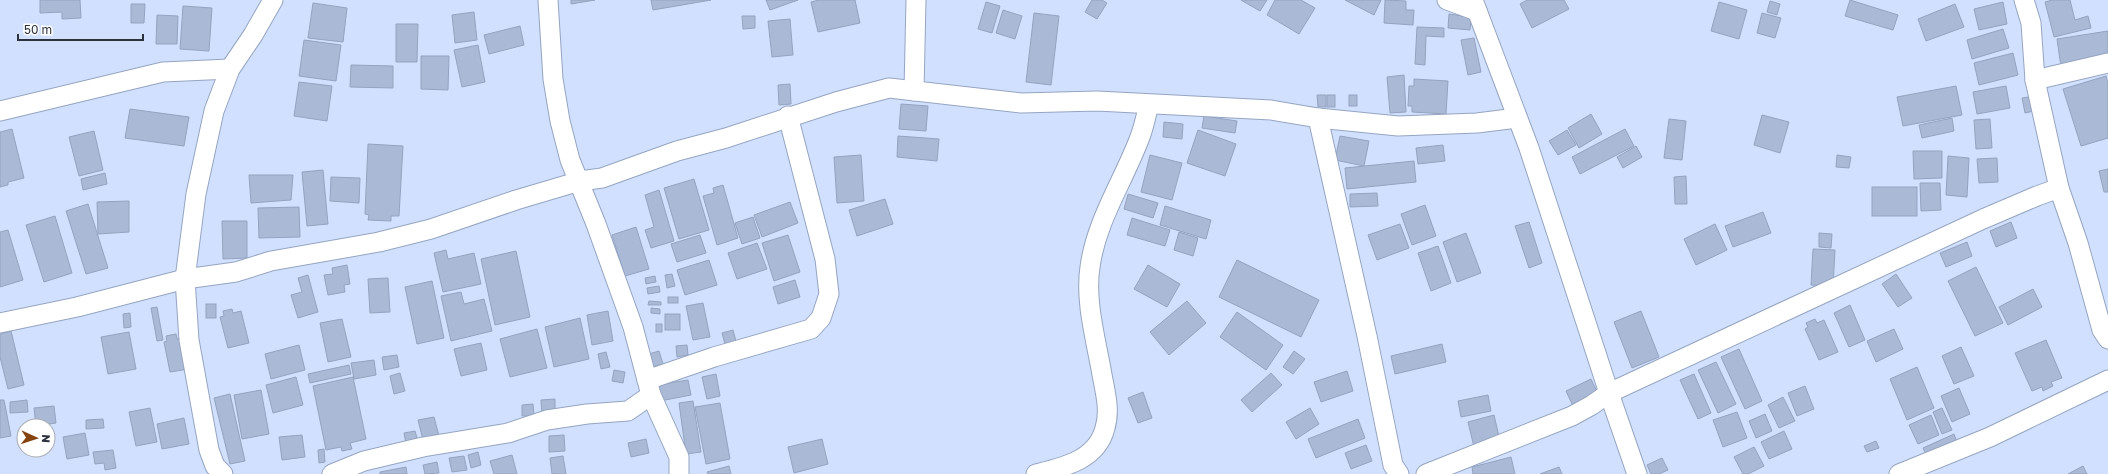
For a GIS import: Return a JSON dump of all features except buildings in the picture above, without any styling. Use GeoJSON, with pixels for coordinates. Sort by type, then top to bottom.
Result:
{"type":"FeatureCollection","features":[{"type":"Feature","properties":{"kind":"street"},"geometry":{"type":"LineString","coordinates":[[223,474],[215,466],[209,450],[190,340],[185,279],[201,166],[214,111],[230,69],[253,35],[273,0]]}},
{"type":"Feature","properties":{"kind":"street"},"geometry":{"type":"LineString","coordinates":[[548,0],[554,86],[570,160],[580,181],[632,327],[649,388],[679,457],[679,474]]}},
{"type":"Feature","properties":{"kind":"street"},"geometry":{"type":"LineString","coordinates":[[914,91],[916,0]]}},
{"type":"Feature","properties":{"kind":"street"},"geometry":{"type":"LineString","coordinates":[[1447,0],[1475,6],[1517,118],[1637,474]]}},
{"type":"Feature","properties":{"kind":"street"},"geometry":{"type":"LineString","coordinates":[[2024,0],[2031,23],[2035,80],[2059,188],[2078,243],[2102,330],[2108,339]]}},
{"type":"Feature","properties":{"kind":"street"},"geometry":{"type":"LineString","coordinates":[[2035,80],[2108,64]]}},
{"type":"Feature","properties":{"kind":"street"},"geometry":{"type":"LineString","coordinates":[[0,112],[163,72],[230,69]]}},
{"type":"Feature","properties":{"kind":"street"},"geometry":{"type":"LineString","coordinates":[[0,323],[77,307],[185,279],[236,272],[270,261],[328,252],[416,233],[580,181],[602,178],[677,151],[726,138],[788,116],[872,91],[889,88],[1021,103],[1097,101],[1149,105],[1271,110],[1318,118],[1398,126],[1477,124],[1517,118]]}},
{"type":"Feature","properties":{"kind":"street"},"geometry":{"type":"LineString","coordinates":[[1036,474],[1071,465],[1089,454],[1099,442],[1106,428],[1106,395],[1090,309],[1090,267],[1095,241],[1140,137],[1149,105]]}},
{"type":"Feature","properties":{"kind":"street"},"geometry":{"type":"LineString","coordinates":[[332,474],[364,461],[423,447],[508,433],[547,420],[587,414],[628,411],[649,388],[714,357],[811,329],[821,318],[828,294],[825,258],[788,116]]}},
{"type":"Feature","properties":{"kind":"street"},"geometry":{"type":"LineString","coordinates":[[1318,118],[1367,336],[1393,465],[1399,474]]}},
{"type":"Feature","properties":{"kind":"street"},"geometry":{"type":"LineString","coordinates":[[1426,474],[1572,416],[1592,405],[1609,393],[1984,219],[2059,188]]}},
{"type":"Feature","properties":{"kind":"street"},"geometry":{"type":"LineString","coordinates":[[1899,474],[1990,437],[2108,380]]}}]}
